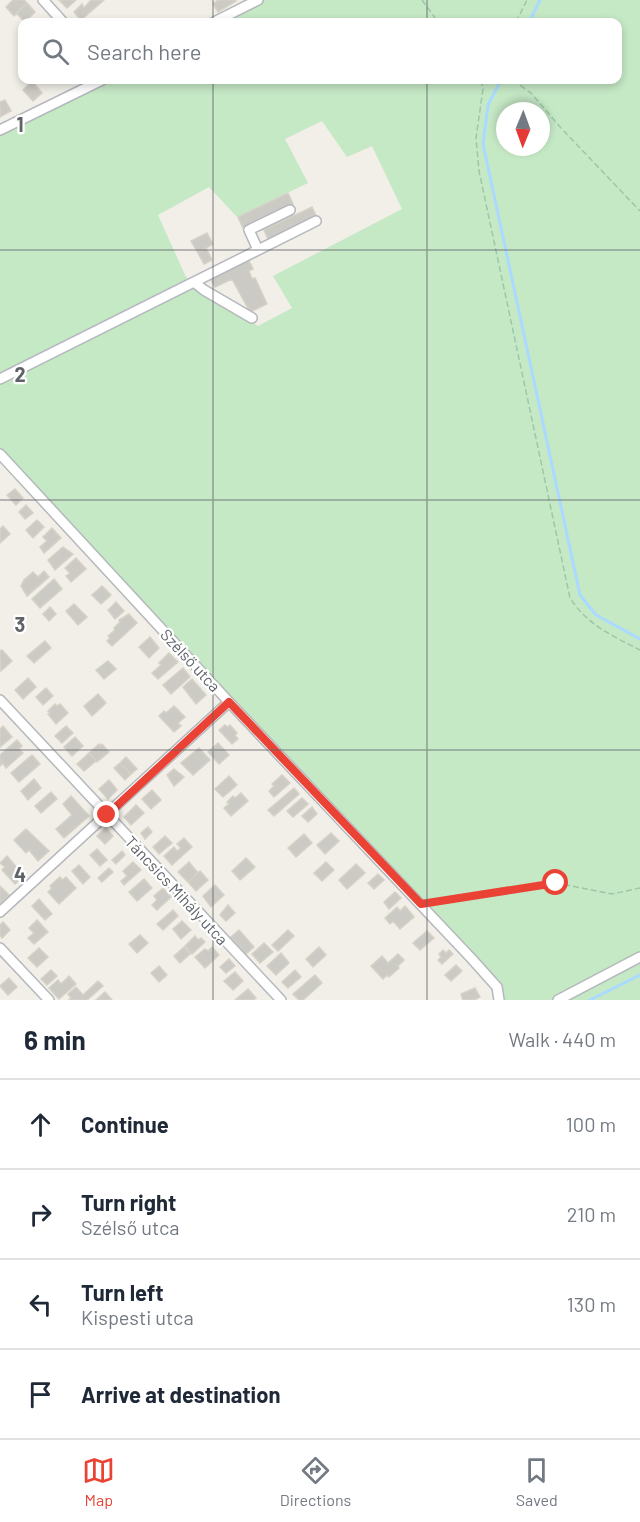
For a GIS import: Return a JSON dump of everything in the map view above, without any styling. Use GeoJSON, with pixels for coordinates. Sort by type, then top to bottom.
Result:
{"type":"FeatureCollection","features":[{"type":"Feature","properties":{"kind":"street"},"geometry":{"type":"LineString","coordinates":[[42,0],[59,18]]}},
{"type":"Feature","properties":{"kind":"street"},"geometry":{"type":"LineString","coordinates":[[222,18],[258,0]]}},
{"type":"Feature","properties":{"kind":"street"},"geometry":{"type":"LineString","coordinates":[[0,130],[94,84]]}},
{"type":"Feature","properties":{"kind":"street"},"geometry":{"type":"LineString","coordinates":[[258,250],[249,230],[290,210]]}},
{"type":"Feature","properties":{"kind":"street"},"geometry":{"type":"LineString","coordinates":[[0,379],[316,221]]}},
{"type":"Feature","properties":{"kind":"street"},"geometry":{"type":"LineString","coordinates":[[194,282],[252,318]]}},
{"type":"Feature","properties":{"kind":"street","name":"Szélső utca"},"geometry":{"type":"LineString","coordinates":[[0,454],[497,987],[499,1000]]}},
{"type":"Feature","properties":{"kind":"street","name":"Táncsics Mihály utca"},"geometry":{"type":"LineString","coordinates":[[0,700],[280,1000]]}},
{"type":"Feature","properties":{"kind":"street"},"geometry":{"type":"LineString","coordinates":[[0,912],[229,702]]}},
{"type":"Feature","properties":{"kind":"street"},"geometry":{"type":"LineString","coordinates":[[0,948],[49,1000]]}},
{"type":"Feature","properties":{"kind":"street"},"geometry":{"type":"LineString","coordinates":[[558,1000],[640,957]]}},
{"type":"Feature","properties":{"kind":"path"},"geometry":{"type":"LineString","coordinates":[[422,0],[435,18]]}},
{"type":"Feature","properties":{"kind":"path"},"geometry":{"type":"LineString","coordinates":[[518,18],[526,0]]}},
{"type":"Feature","properties":{"kind":"path"},"geometry":{"type":"LineString","coordinates":[[482,84],[476,138],[479,171],[570,598],[584,616],[597,627],[640,650]]}},
{"type":"Feature","properties":{"kind":"path"},"geometry":{"type":"LineString","coordinates":[[519,84],[531,93],[640,212]]}},
{"type":"Feature","properties":{"kind":"path"},"geometry":{"type":"LineString","coordinates":[[421,904],[556,883],[612,894],[640,888]]}},
{"type":"Feature","properties":{"kind":"green space"},"geometry":{"type":"Polygon","coordinates":[[[246,0],[640,0],[640,1000],[497,1000],[496,993],[436,927],[0,460],[0,125],[81,84],[622,84],[622,18],[210,18],[246,0]],[[322,121],[285,139],[308,183],[237,217],[209,187],[158,215],[185,275],[196,290],[258,326],[292,308],[273,276],[402,209],[372,146],[347,157],[322,121]]]}},
{"type":"Feature","properties":{"kind":"building"},"geometry":{"type":"Polygon","coordinates":[[[13,0],[24,0],[27,3],[14,16],[6,7],[13,0]]]}},
{"type":"Feature","properties":{"kind":"building"},"geometry":{"type":"Polygon","coordinates":[[[59,0],[76,0],[67,8],[59,0]]]}},
{"type":"Feature","properties":{"kind":"building"},"geometry":{"type":"Polygon","coordinates":[[[91,0],[104,0],[83,18],[79,18],[74,12],[82,4],[84,8],[91,0]]]}},
{"type":"Feature","properties":{"kind":"building"},"geometry":{"type":"Polygon","coordinates":[[[218,0],[236,1],[218,12],[213,4],[218,0]]]}},
{"type":"Feature","properties":{"kind":"building"},"geometry":{"type":"Polygon","coordinates":[[[27,3],[35,12],[29,18],[21,18],[16,13],[27,3]]]}},
{"type":"Feature","properties":{"kind":"building"},"geometry":{"type":"Polygon","coordinates":[[[29,84],[34,84],[42,93],[33,101],[23,90],[29,84]]]}},
{"type":"Feature","properties":{"kind":"building"},"geometry":{"type":"Polygon","coordinates":[[[5,100],[11,111],[0,117],[0,102],[5,100]]]}},
{"type":"Feature","properties":{"kind":"building"},"geometry":{"type":"Polygon","coordinates":[[[288,193],[293,204],[243,228],[238,217],[288,193]]]}},
{"type":"Feature","properties":{"kind":"building"},"geometry":{"type":"Polygon","coordinates":[[[312,207],[317,218],[269,241],[264,230],[312,207]]]}},
{"type":"Feature","properties":{"kind":"building"},"geometry":{"type":"Polygon","coordinates":[[[207,233],[213,244],[198,253],[191,241],[207,233]]]}},
{"type":"Feature","properties":{"kind":"building"},"geometry":{"type":"Polygon","coordinates":[[[206,248],[212,260],[204,264],[198,253],[206,248]]]}},
{"type":"Feature","properties":{"kind":"building"},"geometry":{"type":"Polygon","coordinates":[[[248,259],[253,269],[249,271],[252,279],[255,278],[267,304],[250,312],[232,279],[215,287],[210,278],[248,259]]]}},
{"type":"Feature","properties":{"kind":"building"},"geometry":{"type":"Polygon","coordinates":[[[15,489],[23,498],[16,505],[7,495],[15,489]]]}},
{"type":"Feature","properties":{"kind":"building"},"geometry":{"type":"Polygon","coordinates":[[[26,505],[33,513],[25,519],[19,512],[26,505]]]}},
{"type":"Feature","properties":{"kind":"building"},"geometry":{"type":"Polygon","coordinates":[[[37,520],[44,527],[33,538],[26,530],[37,520]]]}},
{"type":"Feature","properties":{"kind":"building"},"geometry":{"type":"Polygon","coordinates":[[[3,526],[10,534],[0,543],[0,529],[3,526]]]}},
{"type":"Feature","properties":{"kind":"building"},"geometry":{"type":"Polygon","coordinates":[[[52,528],[61,538],[44,553],[40,547],[47,541],[43,537],[52,528]]]}},
{"type":"Feature","properties":{"kind":"building"},"geometry":{"type":"Polygon","coordinates":[[[63,547],[73,554],[55,570],[48,560],[63,547]]]}},
{"type":"Feature","properties":{"kind":"building"},"geometry":{"type":"Polygon","coordinates":[[[76,558],[86,569],[71,582],[66,576],[70,573],[65,568],[76,558]]]}},
{"type":"Feature","properties":{"kind":"building"},"geometry":{"type":"Polygon","coordinates":[[[44,571],[49,577],[27,596],[21,586],[24,580],[33,572],[38,577],[44,571]]]}},
{"type":"Feature","properties":{"kind":"building"},"geometry":{"type":"Polygon","coordinates":[[[54,579],[62,589],[40,608],[32,599],[54,579]]]}},
{"type":"Feature","properties":{"kind":"building"},"geometry":{"type":"Polygon","coordinates":[[[102,586],[111,595],[101,604],[92,595],[102,586]]]}},
{"type":"Feature","properties":{"kind":"building"},"geometry":{"type":"Polygon","coordinates":[[[116,602],[124,611],[115,619],[108,610],[116,602]]]}},
{"type":"Feature","properties":{"kind":"building"},"geometry":{"type":"Polygon","coordinates":[[[74,604],[87,617],[78,625],[66,611],[74,604]]]}},
{"type":"Feature","properties":{"kind":"building"},"geometry":{"type":"Polygon","coordinates":[[[50,607],[56,614],[49,621],[43,614],[50,607]]]}},
{"type":"Feature","properties":{"kind":"building"},"geometry":{"type":"Polygon","coordinates":[[[129,614],[137,623],[112,646],[107,641],[110,638],[108,636],[115,630],[119,620],[129,614]]]}},
{"type":"Feature","properties":{"kind":"building"},"geometry":{"type":"Polygon","coordinates":[[[150,637],[159,648],[149,658],[139,647],[150,637]]]}},
{"type":"Feature","properties":{"kind":"building"},"geometry":{"type":"Polygon","coordinates":[[[45,641],[51,648],[34,663],[27,656],[45,641]]]}},
{"type":"Feature","properties":{"kind":"building"},"geometry":{"type":"Polygon","coordinates":[[[2,650],[12,661],[1,671],[0,651],[2,650]]]}},
{"type":"Feature","properties":{"kind":"building"},"geometry":{"type":"Polygon","coordinates":[[[169,653],[178,662],[158,679],[152,673],[169,653]]]}},
{"type":"Feature","properties":{"kind":"building"},"geometry":{"type":"Polygon","coordinates":[[[108,661],[116,669],[104,679],[96,670],[108,661]]]}},
{"type":"Feature","properties":{"kind":"building"},"geometry":{"type":"Polygon","coordinates":[[[183,668],[190,677],[171,694],[163,685],[183,668]]]}},
{"type":"Feature","properties":{"kind":"building"},"geometry":{"type":"Polygon","coordinates":[[[28,678],[36,687],[23,699],[15,690],[28,678]]]}},
{"type":"Feature","properties":{"kind":"building"},"geometry":{"type":"Polygon","coordinates":[[[192,679],[206,695],[196,704],[183,687],[192,679]]]}},
{"type":"Feature","properties":{"kind":"building"},"geometry":{"type":"Polygon","coordinates":[[[46,688],[53,696],[43,705],[36,697],[46,688]]]}},
{"type":"Feature","properties":{"kind":"building"},"geometry":{"type":"Polygon","coordinates":[[[98,694],[106,703],[92,716],[84,706],[98,694]]]}},
{"type":"Feature","properties":{"kind":"building"},"geometry":{"type":"Polygon","coordinates":[[[55,704],[57,706],[60,704],[68,713],[56,724],[48,714],[55,704]]]}},
{"type":"Feature","properties":{"kind":"building"},"geometry":{"type":"Polygon","coordinates":[[[174,706],[185,717],[178,723],[181,726],[174,732],[159,716],[174,706]]]}},
{"type":"Feature","properties":{"kind":"building"},"geometry":{"type":"Polygon","coordinates":[[[225,725],[228,727],[230,725],[237,733],[235,735],[238,739],[232,744],[219,730],[225,725]]]}},
{"type":"Feature","properties":{"kind":"building"},"geometry":{"type":"Polygon","coordinates":[[[3,726],[12,737],[0,747],[0,729],[3,726]]]}},
{"type":"Feature","properties":{"kind":"building"},"geometry":{"type":"Polygon","coordinates":[[[66,726],[73,733],[62,743],[55,736],[66,726]]]}},
{"type":"Feature","properties":{"kind":"building"},"geometry":{"type":"Polygon","coordinates":[[[75,737],[83,746],[72,756],[64,747],[75,737]]]}},
{"type":"Feature","properties":{"kind":"building"},"geometry":{"type":"Polygon","coordinates":[[[17,740],[22,746],[19,749],[23,753],[6,768],[3,763],[0,766],[0,755],[17,740]]]}},
{"type":"Feature","properties":{"kind":"building"},"geometry":{"type":"Polygon","coordinates":[[[218,743],[229,755],[219,764],[208,752],[218,743]]]}},
{"type":"Feature","properties":{"kind":"building"},"geometry":{"type":"Polygon","coordinates":[[[99,744],[100,746],[102,744],[109,752],[97,762],[89,753],[99,744]]]}},
{"type":"Feature","properties":{"kind":"building"},"geometry":{"type":"Polygon","coordinates":[[[199,748],[210,760],[193,775],[181,763],[199,748]]]}},
{"type":"Feature","properties":{"kind":"building"},"geometry":{"type":"Polygon","coordinates":[[[89,753],[96,761],[84,771],[77,764],[89,753]]]}},
{"type":"Feature","properties":{"kind":"building"},"geometry":{"type":"Polygon","coordinates":[[[32,755],[40,764],[19,782],[11,773],[32,755]]]}},
{"type":"Feature","properties":{"kind":"building"},"geometry":{"type":"Polygon","coordinates":[[[126,757],[137,769],[131,774],[120,763],[126,757]]]}},
{"type":"Feature","properties":{"kind":"building"},"geometry":{"type":"Polygon","coordinates":[[[120,763],[131,774],[125,780],[114,768],[120,763]]]}},
{"type":"Feature","properties":{"kind":"building"},"geometry":{"type":"Polygon","coordinates":[[[174,769],[184,777],[174,786],[167,775],[174,769]]]}},
{"type":"Feature","properties":{"kind":"building"},"geometry":{"type":"Polygon","coordinates":[[[282,775],[290,783],[274,797],[269,791],[274,786],[272,784],[282,775]]]}},
{"type":"Feature","properties":{"kind":"building"},"geometry":{"type":"Polygon","coordinates":[[[229,776],[237,785],[223,797],[215,789],[229,776]]]}},
{"type":"Feature","properties":{"kind":"building"},"geometry":{"type":"Polygon","coordinates":[[[34,779],[41,788],[28,800],[21,791],[34,779]]]}},
{"type":"Feature","properties":{"kind":"building"},"geometry":{"type":"Polygon","coordinates":[[[109,780],[117,790],[108,799],[99,789],[109,780]]]}},
{"type":"Feature","properties":{"kind":"building"},"geometry":{"type":"Polygon","coordinates":[[[294,788],[299,794],[274,816],[268,810],[294,788]]]}},
{"type":"Feature","properties":{"kind":"building"},"geometry":{"type":"Polygon","coordinates":[[[152,790],[161,800],[151,809],[142,799],[152,790]]]}},
{"type":"Feature","properties":{"kind":"building"},"geometry":{"type":"Polygon","coordinates":[[[51,792],[57,799],[41,813],[35,806],[51,792]]]}},
{"type":"Feature","properties":{"kind":"building"},"geometry":{"type":"Polygon","coordinates":[[[241,793],[248,801],[231,816],[224,808],[233,796],[235,798],[241,793]]]}},
{"type":"Feature","properties":{"kind":"building"},"geometry":{"type":"Polygon","coordinates":[[[71,796],[89,816],[64,838],[56,829],[72,815],[63,804],[71,796]]]}},
{"type":"Feature","properties":{"kind":"building"},"geometry":{"type":"Polygon","coordinates":[[[302,798],[308,804],[293,817],[287,811],[302,798]]]}},
{"type":"Feature","properties":{"kind":"building"},"geometry":{"type":"Polygon","coordinates":[[[136,805],[144,813],[131,825],[124,817],[136,805]]]}},
{"type":"Feature","properties":{"kind":"building"},"geometry":{"type":"Polygon","coordinates":[[[312,807],[317,814],[308,822],[302,816],[312,807]]]}},
{"type":"Feature","properties":{"kind":"building"},"geometry":{"type":"Polygon","coordinates":[[[148,827],[152,832],[145,839],[141,833],[148,827]]]}},
{"type":"Feature","properties":{"kind":"building"},"geometry":{"type":"Polygon","coordinates":[[[106,828],[113,836],[105,844],[97,836],[106,828]]]}},
{"type":"Feature","properties":{"kind":"building"},"geometry":{"type":"Polygon","coordinates":[[[26,829],[49,851],[38,861],[29,850],[26,853],[14,840],[26,829]]]}},
{"type":"Feature","properties":{"kind":"building"},"geometry":{"type":"Polygon","coordinates":[[[331,833],[339,841],[325,854],[317,845],[331,833]]]}},
{"type":"Feature","properties":{"kind":"building"},"geometry":{"type":"Polygon","coordinates":[[[304,834],[312,843],[296,857],[288,848],[304,834]]]}},
{"type":"Feature","properties":{"kind":"building"},"geometry":{"type":"Polygon","coordinates":[[[165,836],[172,843],[159,854],[153,847],[165,836]]]}},
{"type":"Feature","properties":{"kind":"building"},"geometry":{"type":"Polygon","coordinates":[[[184,838],[192,847],[172,865],[164,856],[174,847],[177,851],[181,848],[177,844],[184,838]]]}},
{"type":"Feature","properties":{"kind":"building"},"geometry":{"type":"Polygon","coordinates":[[[97,849],[107,860],[100,866],[90,855],[97,849]]]}},
{"type":"Feature","properties":{"kind":"building"},"geometry":{"type":"Polygon","coordinates":[[[122,851],[125,855],[116,864],[112,860],[122,851]]]}},
{"type":"Feature","properties":{"kind":"building"},"geometry":{"type":"Polygon","coordinates":[[[7,856],[24,876],[15,884],[2,870],[5,867],[0,863],[7,856]]]}},
{"type":"Feature","properties":{"kind":"building"},"geometry":{"type":"Polygon","coordinates":[[[246,858],[255,867],[240,880],[232,871],[246,858]]]}},
{"type":"Feature","properties":{"kind":"building"},"geometry":{"type":"Polygon","coordinates":[[[133,862],[141,870],[124,885],[121,881],[127,876],[123,871],[133,862]]]}},
{"type":"Feature","properties":{"kind":"building"},"geometry":{"type":"Polygon","coordinates":[[[189,862],[198,873],[188,882],[178,872],[189,862]]]}},
{"type":"Feature","properties":{"kind":"building"},"geometry":{"type":"Polygon","coordinates":[[[326,862],[334,870],[322,881],[314,873],[326,862]]]}},
{"type":"Feature","properties":{"kind":"building"},"geometry":{"type":"Polygon","coordinates":[[[356,864],[365,873],[347,889],[339,880],[356,864]]]}},
{"type":"Feature","properties":{"kind":"building"},"geometry":{"type":"Polygon","coordinates":[[[79,865],[90,877],[83,884],[72,871],[79,865]]]}},
{"type":"Feature","properties":{"kind":"building"},"geometry":{"type":"Polygon","coordinates":[[[109,868],[113,872],[102,882],[98,878],[109,868]]]}},
{"type":"Feature","properties":{"kind":"building"},"geometry":{"type":"Polygon","coordinates":[[[200,871],[208,880],[196,891],[188,882],[200,871]]]}},
{"type":"Feature","properties":{"kind":"building"},"geometry":{"type":"Polygon","coordinates":[[[378,874],[384,880],[374,889],[368,883],[378,874]]]}},
{"type":"Feature","properties":{"kind":"building"},"geometry":{"type":"Polygon","coordinates":[[[60,877],[62,880],[66,877],[76,888],[59,904],[48,892],[52,888],[50,886],[60,877]]]}},
{"type":"Feature","properties":{"kind":"building"},"geometry":{"type":"Polygon","coordinates":[[[144,879],[152,888],[137,901],[129,892],[144,879]]]}},
{"type":"Feature","properties":{"kind":"building"},"geometry":{"type":"Polygon","coordinates":[[[215,885],[224,895],[211,907],[203,896],[215,885]]]}},
{"type":"Feature","properties":{"kind":"building"},"geometry":{"type":"Polygon","coordinates":[[[0,886],[9,895],[0,903],[0,886]]]}},
{"type":"Feature","properties":{"kind":"building"},"geometry":{"type":"Polygon","coordinates":[[[163,888],[171,897],[157,910],[152,905],[157,900],[154,896],[163,888]]]}},
{"type":"Feature","properties":{"kind":"building"},"geometry":{"type":"Polygon","coordinates":[[[395,892],[401,898],[389,909],[384,902],[395,892]]]}},
{"type":"Feature","properties":{"kind":"building"},"geometry":{"type":"Polygon","coordinates":[[[39,899],[52,914],[45,920],[32,906],[39,899]]]}},
{"type":"Feature","properties":{"kind":"building"},"geometry":{"type":"Polygon","coordinates":[[[228,905],[235,913],[226,921],[220,915],[228,905]]]}},
{"type":"Feature","properties":{"kind":"building"},"geometry":{"type":"Polygon","coordinates":[[[405,906],[414,917],[400,929],[393,921],[390,924],[385,918],[397,907],[400,911],[405,906]]]}},
{"type":"Feature","properties":{"kind":"building"},"geometry":{"type":"Polygon","coordinates":[[[173,910],[178,916],[163,930],[157,924],[173,910]]]}},
{"type":"Feature","properties":{"kind":"building"},"geometry":{"type":"Polygon","coordinates":[[[37,920],[48,932],[34,944],[28,938],[34,933],[29,928],[37,920]]]}},
{"type":"Feature","properties":{"kind":"building"},"geometry":{"type":"Polygon","coordinates":[[[182,921],[191,930],[181,939],[173,929],[182,921]]]}},
{"type":"Feature","properties":{"kind":"building"},"geometry":{"type":"Polygon","coordinates":[[[3,922],[10,930],[2,938],[0,925],[3,922]]]}},
{"type":"Feature","properties":{"kind":"building"},"geometry":{"type":"Polygon","coordinates":[[[239,930],[254,947],[246,954],[231,937],[239,930]]]}},
{"type":"Feature","properties":{"kind":"building"},"geometry":{"type":"Polygon","coordinates":[[[288,930],[294,936],[278,951],[272,945],[288,930]]]}},
{"type":"Feature","properties":{"kind":"building"},"geometry":{"type":"Polygon","coordinates":[[[427,931],[434,938],[420,950],[413,943],[427,931]]]}},
{"type":"Feature","properties":{"kind":"building"},"geometry":{"type":"Polygon","coordinates":[[[140,935],[148,943],[137,953],[129,944],[140,935]]]}},
{"type":"Feature","properties":{"kind":"building"},"geometry":{"type":"Polygon","coordinates":[[[195,936],[198,940],[201,938],[205,942],[192,954],[185,946],[195,936]]]}},
{"type":"Feature","properties":{"kind":"building"},"geometry":{"type":"Polygon","coordinates":[[[264,943],[273,952],[260,963],[252,954],[264,943]]]}},
{"type":"Feature","properties":{"kind":"building"},"geometry":{"type":"Polygon","coordinates":[[[184,947],[190,954],[180,963],[174,956],[184,947]]]}},
{"type":"Feature","properties":{"kind":"building"},"geometry":{"type":"Polygon","coordinates":[[[212,947],[219,955],[205,968],[195,957],[205,949],[208,951],[212,947]]]}},
{"type":"Feature","properties":{"kind":"building"},"geometry":{"type":"Polygon","coordinates":[[[319,947],[326,955],[313,967],[306,959],[319,947]]]}},
{"type":"Feature","properties":{"kind":"building"},"geometry":{"type":"Polygon","coordinates":[[[39,948],[48,957],[37,967],[28,958],[39,948]]]}},
{"type":"Feature","properties":{"kind":"building"},"geometry":{"type":"Polygon","coordinates":[[[443,950],[446,953],[449,950],[453,954],[442,964],[438,960],[443,950]]]}},
{"type":"Feature","properties":{"kind":"building"},"geometry":{"type":"Polygon","coordinates":[[[281,953],[289,963],[276,975],[267,966],[281,953]]]}},
{"type":"Feature","properties":{"kind":"building"},"geometry":{"type":"Polygon","coordinates":[[[398,954],[404,960],[389,977],[387,975],[383,979],[371,966],[382,956],[388,963],[398,954]]]}},
{"type":"Feature","properties":{"kind":"building"},"geometry":{"type":"Polygon","coordinates":[[[229,959],[235,966],[226,973],[220,967],[229,959]]]}},
{"type":"Feature","properties":{"kind":"building"},"geometry":{"type":"Polygon","coordinates":[[[456,965],[462,971],[451,981],[445,975],[456,965]]]}},
{"type":"Feature","properties":{"kind":"building"},"geometry":{"type":"Polygon","coordinates":[[[159,966],[167,975],[159,982],[151,973],[159,966]]]}},
{"type":"Feature","properties":{"kind":"building"},"geometry":{"type":"Polygon","coordinates":[[[51,970],[57,976],[47,985],[41,979],[51,970]]]}},
{"type":"Feature","properties":{"kind":"building"},"geometry":{"type":"Polygon","coordinates":[[[295,970],[301,977],[288,988],[282,982],[295,970]]]}},
{"type":"Feature","properties":{"kind":"building"},"geometry":{"type":"Polygon","coordinates":[[[235,972],[243,981],[233,990],[224,981],[235,972]]]}},
{"type":"Feature","properties":{"kind":"building"},"geometry":{"type":"Polygon","coordinates":[[[315,975],[322,983],[303,1000],[299,1000],[293,994],[315,975]]]}},
{"type":"Feature","properties":{"kind":"building"},"geometry":{"type":"Polygon","coordinates":[[[69,976],[76,984],[59,999],[49,988],[58,980],[61,984],[69,976]]]}},
{"type":"Feature","properties":{"kind":"building"},"geometry":{"type":"Polygon","coordinates":[[[9,978],[17,987],[8,995],[0,986],[9,978]]]}},
{"type":"Feature","properties":{"kind":"building"},"geometry":{"type":"Polygon","coordinates":[[[98,981],[103,986],[87,1000],[69,1000],[71,998],[68,994],[76,987],[83,995],[98,981]]]}},
{"type":"Feature","properties":{"kind":"building"},"geometry":{"type":"Polygon","coordinates":[[[475,988],[480,997],[474,1000],[463,1000],[461,994],[475,988]]]}},
{"type":"Feature","properties":{"kind":"building"},"geometry":{"type":"Polygon","coordinates":[[[248,989],[256,998],[235,1000],[248,989]]]}},
{"type":"Feature","properties":{"kind":"building"},"geometry":{"type":"Polygon","coordinates":[[[105,992],[112,1000],[96,1000],[105,992]]]}},
{"type":"Feature","properties":{"kind":"waterway"},"geometry":{"type":"LineString","coordinates":[[531,18],[540,0]]}},
{"type":"Feature","properties":{"kind":"waterway"},"geometry":{"type":"LineString","coordinates":[[499,84],[488,105],[483,144],[580,595],[596,615],[640,639]]}},
{"type":"Feature","properties":{"kind":"waterway"},"geometry":{"type":"LineString","coordinates":[[590,1000],[640,975]]}},
{"type":"Feature","properties":{"kind":"route"},"geometry":{"type":"LineString","coordinates":[[107,815],[229,702],[421,904],[556,883]]}}]}
